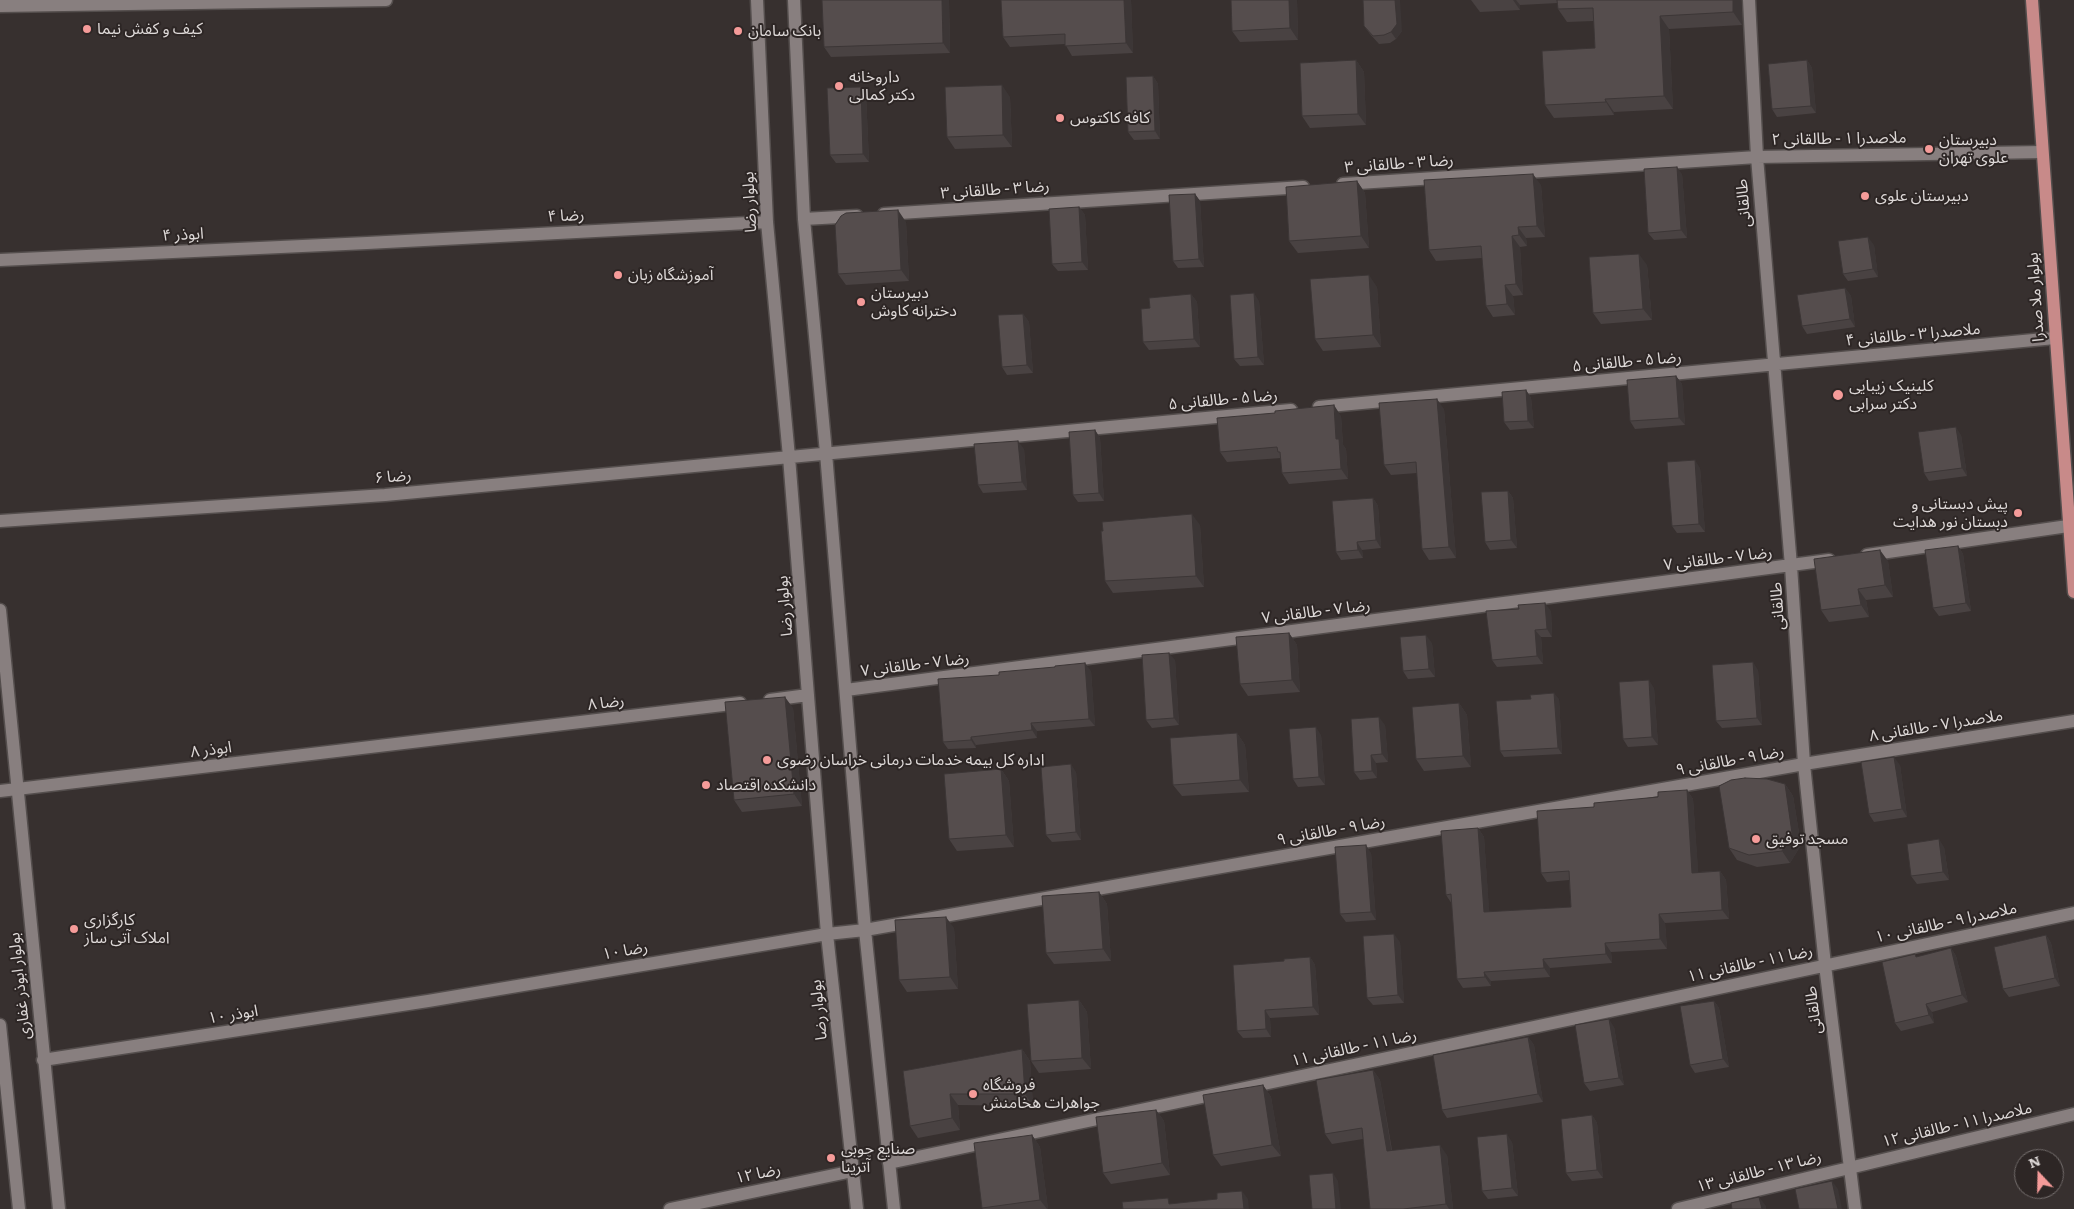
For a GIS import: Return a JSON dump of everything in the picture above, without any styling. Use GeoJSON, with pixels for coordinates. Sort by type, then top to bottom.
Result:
{"type":"FeatureCollection","features":[{"type":"Feature","properties":{"kind":"main road","name":"بولوار ملا صدرا"},"geometry":{"type":"LineString","coordinates":[[2032,0],[2074,592]]}},
{"type":"Feature","properties":{"kind":"street"},"geometry":{"type":"LineString","coordinates":[[0,6],[386,0]]}},
{"type":"Feature","properties":{"kind":"street","name":"بولوار رضا"},"geometry":{"type":"LineString","coordinates":[[757,0],[766,222],[788,457],[827,934],[857,1209]]}},
{"type":"Feature","properties":{"kind":"street"},"geometry":{"type":"LineString","coordinates":[[794,0],[804,219],[826,454],[865,930],[894,1209]]}},
{"type":"Feature","properties":{"kind":"street","name":"طالقانی"},"geometry":{"type":"LineString","coordinates":[[1749,0],[1757,157],[1791,566],[1804,764],[1848,1167],[1855,1209]]}},
{"type":"Feature","properties":{"kind":"street","name":"ملاصدرا ۱ - طالقانی ۲"},"geometry":{"type":"LineString","coordinates":[[1757,157],[2042,152]]}},
{"type":"Feature","properties":{"kind":"street","name":"رضا ۳ - طالقانی ۳"},"geometry":{"type":"LineString","coordinates":[[804,219],[1757,157]]}},
{"type":"Feature","properties":{"kind":"street","name":"رضا ۴"},"geometry":{"type":"LineString","coordinates":[[367,243],[766,222]]}},
{"type":"Feature","properties":{"kind":"street","name":"ابوذر ۴"},"geometry":{"type":"LineString","coordinates":[[0,260],[367,243]]}},
{"type":"Feature","properties":{"kind":"street","name":"ملاصدرا ۳ - طالقانی ۴"},"geometry":{"type":"LineString","coordinates":[[1773,365],[2055,338]]}},
{"type":"Feature","properties":{"kind":"street","name":"رضا ۵ - طالقانی ۵"},"geometry":{"type":"LineString","coordinates":[[788,457],[1773,365]]}},
{"type":"Feature","properties":{"kind":"street","name":"رضا ۶"},"geometry":{"type":"LineString","coordinates":[[0,521],[385,495],[788,457]]}},
{"type":"Feature","properties":{"kind":"street","name":"رضا ۷ - طالقانی ۷"},"geometry":{"type":"LineString","coordinates":[[846,690],[1791,566],[2068,526]]}},
{"type":"Feature","properties":{"kind":"street","name":"بولوار ابوذر غفاری"},"geometry":{"type":"LineString","coordinates":[[0,610],[58,1209]]}},
{"type":"Feature","properties":{"kind":"street","name":"رضا ۸"},"geometry":{"type":"LineString","coordinates":[[408,743],[808,695]]}},
{"type":"Feature","properties":{"kind":"street","name":"ملاصدرا ۷ - طالقانی ۸"},"geometry":{"type":"LineString","coordinates":[[1804,764],[2074,721]]}},
{"type":"Feature","properties":{"kind":"street","name":"ابوذر ۸"},"geometry":{"type":"LineString","coordinates":[[0,791],[408,743]]}},
{"type":"Feature","properties":{"kind":"street","name":"رضا ۹ - طالقانی ۹"},"geometry":{"type":"LineString","coordinates":[[827,934],[865,930],[1804,764]]}},
{"type":"Feature","properties":{"kind":"street","name":"ملاصدرا ۹ - طالقانی ۱۰"},"geometry":{"type":"LineString","coordinates":[[1825,965],[2074,913]]}},
{"type":"Feature","properties":{"kind":"street","name":"رضا ۱۰"},"geometry":{"type":"LineString","coordinates":[[428,1001],[827,934]]}},
{"type":"Feature","properties":{"kind":"street","name":"رضا ۱۱ - طالقانی ۱۱"},"geometry":{"type":"LineString","coordinates":[[889,1163],[1825,965]]}},
{"type":"Feature","properties":{"kind":"street","name":"ابوذر ۱۰"},"geometry":{"type":"LineString","coordinates":[[43,1060],[428,1001]]}},
{"type":"Feature","properties":{"kind":"street","name":"بولوار ابوذر غفاری"},"geometry":{"type":"LineString","coordinates":[[0,1025],[2,1066],[19,1209]]}},
{"type":"Feature","properties":{"kind":"street","name":"ملاصدرا ۱۱ - طالقانی ۱۲"},"geometry":{"type":"LineString","coordinates":[[1848,1167],[2074,1114]]}},
{"type":"Feature","properties":{"kind":"street","name":"رضا ۱۳ - طالقانی ۱۳"},"geometry":{"type":"LineString","coordinates":[[1678,1209],[1848,1167]]}},
{"type":"Feature","properties":{"kind":"street","name":"رضا ۱۲"},"geometry":{"type":"LineString","coordinates":[[670,1209],[853,1171]]}},
{"type":"Feature","properties":{"kind":"building"},"geometry":{"type":"Polygon","coordinates":[[[822,0],[942,0],[943,43],[824,47],[822,0]]]}},
{"type":"Feature","properties":{"kind":"building"},"geometry":{"type":"Polygon","coordinates":[[[1001,0],[1124,0],[1126,43],[1065,46],[1065,34],[1003,37],[1001,0]]]}},
{"type":"Feature","properties":{"kind":"building"},"geometry":{"type":"Polygon","coordinates":[[[1231,0],[1289,0],[1290,28],[1232,31],[1231,0]]]}},
{"type":"Feature","properties":{"kind":"building"},"geometry":{"type":"Polygon","coordinates":[[[1363,0],[1395,0],[1397,24],[1391,32],[1373,36],[1364,26],[1363,0]]]}},
{"type":"Feature","properties":{"kind":"building"},"geometry":{"type":"Polygon","coordinates":[[[1557,0],[1733,0],[1733,12],[1660,16],[1664,96],[1605,99],[1606,102],[1545,105],[1542,51],[1595,48],[1593,8],[1558,9],[1557,0]]]}},
{"type":"Feature","properties":{"kind":"building"},"geometry":{"type":"Polygon","coordinates":[[[1356,60],[1358,114],[1302,116],[1300,63],[1356,60]]]}},
{"type":"Feature","properties":{"kind":"building"},"geometry":{"type":"Polygon","coordinates":[[[1807,60],[1811,106],[1772,109],[1768,64],[1807,60]]]}},
{"type":"Feature","properties":{"kind":"building"},"geometry":{"type":"Polygon","coordinates":[[[1153,76],[1155,131],[1128,132],[1126,77],[1153,76]]]}},
{"type":"Feature","properties":{"kind":"building"},"geometry":{"type":"Polygon","coordinates":[[[1002,85],[1003,135],[947,137],[945,87],[1002,85]]]}},
{"type":"Feature","properties":{"kind":"building"},"geometry":{"type":"Polygon","coordinates":[[[861,87],[863,154],[830,155],[827,88],[861,87]]]}},
{"type":"Feature","properties":{"kind":"building"},"geometry":{"type":"Polygon","coordinates":[[[1677,167],[1681,230],[1648,233],[1644,169],[1677,167]]]}},
{"type":"Feature","properties":{"kind":"building"},"geometry":{"type":"Polygon","coordinates":[[[1533,174],[1537,226],[1518,227],[1519,235],[1512,236],[1516,284],[1505,285],[1507,304],[1486,306],[1481,246],[1429,250],[1424,180],[1533,174]]]}},
{"type":"Feature","properties":{"kind":"building"},"geometry":{"type":"Polygon","coordinates":[[[1357,181],[1361,236],[1289,241],[1286,187],[1357,181]]]}},
{"type":"Feature","properties":{"kind":"building"},"geometry":{"type":"Polygon","coordinates":[[[1195,194],[1199,259],[1173,261],[1169,195],[1195,194]]]}},
{"type":"Feature","properties":{"kind":"building"},"geometry":{"type":"Polygon","coordinates":[[[1079,207],[1082,262],[1052,264],[1049,209],[1079,207]]]}},
{"type":"Feature","properties":{"kind":"building"},"geometry":{"type":"Polygon","coordinates":[[[898,210],[901,270],[838,274],[835,225],[841,216],[846,213],[898,210]]]}},
{"type":"Feature","properties":{"kind":"building"},"geometry":{"type":"Polygon","coordinates":[[[1868,237],[1873,269],[1843,274],[1838,241],[1868,237]]]}},
{"type":"Feature","properties":{"kind":"building"},"geometry":{"type":"Polygon","coordinates":[[[1639,254],[1643,309],[1593,313],[1589,257],[1639,254]]]}},
{"type":"Feature","properties":{"kind":"building"},"geometry":{"type":"Polygon","coordinates":[[[1369,275],[1373,335],[1315,339],[1310,279],[1369,275]]]}},
{"type":"Feature","properties":{"kind":"building"},"geometry":{"type":"Polygon","coordinates":[[[1845,288],[1850,319],[1802,326],[1797,295],[1845,288]]]}},
{"type":"Feature","properties":{"kind":"building"},"geometry":{"type":"Polygon","coordinates":[[[1254,293],[1258,357],[1234,359],[1230,295],[1254,293]]]}},
{"type":"Feature","properties":{"kind":"building"},"geometry":{"type":"Polygon","coordinates":[[[1191,294],[1194,339],[1143,342],[1141,309],[1150,308],[1149,298],[1191,294]]]}},
{"type":"Feature","properties":{"kind":"building"},"geometry":{"type":"Polygon","coordinates":[[[1023,314],[1027,365],[1002,367],[998,315],[1023,314]]]}},
{"type":"Feature","properties":{"kind":"building"},"geometry":{"type":"Polygon","coordinates":[[[1676,376],[1679,418],[1630,421],[1627,380],[1676,376]]]}},
{"type":"Feature","properties":{"kind":"building"},"geometry":{"type":"Polygon","coordinates":[[[1526,390],[1528,421],[1504,422],[1502,392],[1526,390]]]}},
{"type":"Feature","properties":{"kind":"building"},"geometry":{"type":"Polygon","coordinates":[[[1437,399],[1449,547],[1422,549],[1416,462],[1384,465],[1379,403],[1437,399]]]}},
{"type":"Feature","properties":{"kind":"building"},"geometry":{"type":"Polygon","coordinates":[[[1334,405],[1336,439],[1339,439],[1341,469],[1282,473],[1280,452],[1278,452],[1277,447],[1220,452],[1217,418],[1334,405]]]}},
{"type":"Feature","properties":{"kind":"building"},"geometry":{"type":"Polygon","coordinates":[[[1956,427],[1962,468],[1924,473],[1918,432],[1956,427]]]}},
{"type":"Feature","properties":{"kind":"building"},"geometry":{"type":"Polygon","coordinates":[[[1095,430],[1099,493],[1073,495],[1069,432],[1095,430]]]}},
{"type":"Feature","properties":{"kind":"building"},"geometry":{"type":"Polygon","coordinates":[[[1018,441],[1022,482],[978,485],[974,444],[1018,441]]]}},
{"type":"Feature","properties":{"kind":"building"},"geometry":{"type":"Polygon","coordinates":[[[1695,460],[1699,524],[1672,526],[1667,462],[1695,460]]]}},
{"type":"Feature","properties":{"kind":"building"},"geometry":{"type":"Polygon","coordinates":[[[1508,491],[1511,540],[1485,542],[1481,492],[1508,491]]]}},
{"type":"Feature","properties":{"kind":"building"},"geometry":{"type":"Polygon","coordinates":[[[1373,498],[1376,540],[1357,542],[1358,550],[1336,552],[1332,501],[1373,498]]]}},
{"type":"Feature","properties":{"kind":"building"},"geometry":{"type":"Polygon","coordinates":[[[1192,514],[1196,576],[1105,581],[1102,522],[1192,514]]]}},
{"type":"Feature","properties":{"kind":"building"},"geometry":{"type":"Polygon","coordinates":[[[1958,546],[1966,603],[1933,608],[1925,550],[1958,546]]]}},
{"type":"Feature","properties":{"kind":"building"},"geometry":{"type":"Polygon","coordinates":[[[1880,550],[1885,585],[1858,589],[1861,605],[1821,610],[1814,559],[1880,550]]]}},
{"type":"Feature","properties":{"kind":"building"},"geometry":{"type":"Polygon","coordinates":[[[1545,603],[1547,629],[1535,630],[1537,656],[1492,660],[1486,611],[1519,609],[1518,605],[1545,603]]]}},
{"type":"Feature","properties":{"kind":"building"},"geometry":{"type":"Polygon","coordinates":[[[1289,633],[1292,680],[1240,684],[1236,637],[1289,633]]]}},
{"type":"Feature","properties":{"kind":"building"},"geometry":{"type":"Polygon","coordinates":[[[1426,635],[1429,669],[1403,671],[1400,637],[1426,635]]]}},
{"type":"Feature","properties":{"kind":"building"},"geometry":{"type":"Polygon","coordinates":[[[1169,653],[1174,718],[1146,720],[1142,655],[1169,653]]]}},
{"type":"Feature","properties":{"kind":"building"},"geometry":{"type":"Polygon","coordinates":[[[1753,662],[1757,718],[1716,721],[1712,665],[1753,662]]]}},
{"type":"Feature","properties":{"kind":"building"},"geometry":{"type":"Polygon","coordinates":[[[1085,663],[1089,719],[1031,723],[1032,730],[971,737],[971,740],[943,742],[938,679],[999,675],[999,672],[1085,663]]]}},
{"type":"Feature","properties":{"kind":"building"},"geometry":{"type":"Polygon","coordinates":[[[1649,680],[1652,737],[1623,739],[1619,682],[1649,680]]]}},
{"type":"Feature","properties":{"kind":"building"},"geometry":{"type":"Polygon","coordinates":[[[1554,693],[1558,748],[1500,751],[1496,701],[1531,699],[1530,695],[1554,693]]]}},
{"type":"Feature","properties":{"kind":"building","name":"اداره کل بیمه خدمات درمانی خراسان رضوی"},"geometry":{"type":"Polygon","coordinates":[[[785,697],[794,794],[734,800],[725,702],[785,697]]]}},
{"type":"Feature","properties":{"kind":"building"},"geometry":{"type":"Polygon","coordinates":[[[1459,703],[1463,756],[1416,759],[1412,707],[1459,703]]]}},
{"type":"Feature","properties":{"kind":"building"},"geometry":{"type":"Polygon","coordinates":[[[1379,717],[1382,754],[1371,755],[1372,771],[1354,772],[1351,719],[1379,717]]]}},
{"type":"Feature","properties":{"kind":"building"},"geometry":{"type":"Polygon","coordinates":[[[1316,727],[1319,777],[1293,779],[1289,729],[1316,727]]]}},
{"type":"Feature","properties":{"kind":"building"},"geometry":{"type":"Polygon","coordinates":[[[1237,733],[1240,780],[1173,785],[1170,738],[1237,733]]]}},
{"type":"Feature","properties":{"kind":"building"},"geometry":{"type":"Polygon","coordinates":[[[1894,757],[1902,809],[1869,814],[1861,762],[1894,757]]]}},
{"type":"Feature","properties":{"kind":"building"},"geometry":{"type":"Polygon","coordinates":[[[1071,764],[1076,832],[1046,835],[1041,767],[1071,764]]]}},
{"type":"Feature","properties":{"kind":"building"},"geometry":{"type":"Polygon","coordinates":[[[1001,769],[1006,835],[949,839],[944,774],[1001,769]]]}},
{"type":"Feature","properties":{"kind":"building"},"geometry":{"type":"Polygon","coordinates":[[[1745,778],[1767,779],[1785,784],[1792,833],[1782,851],[1749,855],[1729,848],[1719,786],[1731,780],[1745,778]]]}},
{"type":"Feature","properties":{"kind":"building"},"geometry":{"type":"Polygon","coordinates":[[[1687,790],[1692,873],[1720,871],[1722,910],[1659,914],[1660,939],[1605,943],[1606,954],[1543,959],[1544,968],[1484,972],[1485,977],[1457,979],[1451,894],[1446,895],[1441,831],[1478,828],[1484,912],[1571,907],[1569,871],[1541,873],[1537,811],[1594,807],[1594,803],[1658,797],[1658,792],[1687,790]]]}},
{"type":"Feature","properties":{"kind":"building"},"geometry":{"type":"Polygon","coordinates":[[[1939,839],[1943,872],[1911,876],[1907,844],[1939,839]]]}},
{"type":"Feature","properties":{"kind":"building"},"geometry":{"type":"Polygon","coordinates":[[[1366,845],[1371,912],[1340,914],[1335,847],[1366,845]]]}},
{"type":"Feature","properties":{"kind":"building"},"geometry":{"type":"Polygon","coordinates":[[[1099,892],[1103,949],[1046,953],[1042,896],[1099,892]]]}},
{"type":"Feature","properties":{"kind":"building"},"geometry":{"type":"Polygon","coordinates":[[[946,917],[950,977],[899,980],[895,920],[946,917]]]}},
{"type":"Feature","properties":{"kind":"building"},"geometry":{"type":"Polygon","coordinates":[[[1394,934],[1398,995],[1367,998],[1363,936],[1394,934]]]}},
{"type":"Feature","properties":{"kind":"building"},"geometry":{"type":"Polygon","coordinates":[[[2046,935],[2055,978],[2003,989],[1994,947],[2046,935]]]}},
{"type":"Feature","properties":{"kind":"building"},"geometry":{"type":"Polygon","coordinates":[[[1951,948],[1962,995],[1926,1004],[1929,1015],[1895,1023],[1882,962],[1915,954],[1916,957],[1951,948]]]}},
{"type":"Feature","properties":{"kind":"building"},"geometry":{"type":"Polygon","coordinates":[[[1310,957],[1313,1007],[1265,1010],[1266,1029],[1237,1031],[1233,965],[1310,957]]]}},
{"type":"Feature","properties":{"kind":"building"},"geometry":{"type":"Polygon","coordinates":[[[1079,1000],[1082,1058],[1031,1061],[1027,1004],[1079,1000]]]}},
{"type":"Feature","properties":{"kind":"building"},"geometry":{"type":"Polygon","coordinates":[[[1714,1001],[1723,1059],[1690,1065],[1680,1006],[1714,1001]]]}},
{"type":"Feature","properties":{"kind":"building"},"geometry":{"type":"Polygon","coordinates":[[[1609,1019],[1619,1078],[1584,1083],[1575,1025],[1609,1019]]]}},
{"type":"Feature","properties":{"kind":"building"},"geometry":{"type":"Polygon","coordinates":[[[1528,1037],[1538,1094],[1442,1110],[1433,1055],[1528,1037]]]}},
{"type":"Feature","properties":{"kind":"building","name":"فروشگاه جواهرات هخامنش"},"geometry":{"type":"Polygon","coordinates":[[[1022,1049],[1025,1094],[950,1094],[952,1118],[910,1126],[903,1071],[1022,1049]]]}},
{"type":"Feature","properties":{"kind":"building"},"geometry":{"type":"Polygon","coordinates":[[[1373,1070],[1387,1151],[1440,1145],[1446,1204],[1403,1209],[1370,1209],[1362,1128],[1325,1134],[1316,1080],[1373,1070]]]}},
{"type":"Feature","properties":{"kind":"building"},"geometry":{"type":"Polygon","coordinates":[[[1263,1085],[1272,1145],[1213,1155],[1203,1095],[1263,1085]]]}},
{"type":"Feature","properties":{"kind":"building"},"geometry":{"type":"Polygon","coordinates":[[[1156,1110],[1162,1163],[1103,1173],[1096,1117],[1156,1110]]]}},
{"type":"Feature","properties":{"kind":"building"},"geometry":{"type":"Polygon","coordinates":[[[1592,1115],[1597,1170],[1566,1173],[1561,1119],[1592,1115]]]}},
{"type":"Feature","properties":{"kind":"building"},"geometry":{"type":"Polygon","coordinates":[[[1507,1134],[1512,1188],[1482,1191],[1477,1137],[1507,1134]]]}},
{"type":"Feature","properties":{"kind":"building"},"geometry":{"type":"Polygon","coordinates":[[[1032,1135],[1040,1200],[982,1208],[974,1143],[1032,1135]]]}},
{"type":"Feature","properties":{"kind":"building"},"geometry":{"type":"Polygon","coordinates":[[[1333,1173],[1336,1209],[1312,1209],[1309,1175],[1333,1173]]]}},
{"type":"Feature","properties":{"kind":"building"},"geometry":{"type":"Polygon","coordinates":[[[1832,1181],[1838,1209],[1799,1209],[1795,1189],[1832,1181]]]}},
{"type":"Feature","properties":{"kind":"building"},"geometry":{"type":"Polygon","coordinates":[[[1242,1191],[1244,1209],[1123,1209],[1122,1202],[1168,1198],[1169,1204],[1217,1199],[1217,1193],[1242,1191]]]}},
{"type":"Feature","properties":{"kind":"building"},"geometry":{"type":"Polygon","coordinates":[[[1759,1197],[1762,1209],[1732,1209],[1731,1203],[1759,1197]]]}},
{"type":"Feature","properties":{"kind":"place","name":"کیف و کفش نیما"},"geometry":{"type":"Point","coordinates":[87,29]}},
{"type":"Feature","properties":{"kind":"place","name":"بانک سامان"},"geometry":{"type":"Point","coordinates":[738,31]}},
{"type":"Feature","properties":{"kind":"place","name":"داروخانه دکتر کمالی"},"geometry":{"type":"Point","coordinates":[839,86]}},
{"type":"Feature","properties":{"kind":"place","name":"کافه کاکتوس"},"geometry":{"type":"Point","coordinates":[1060,118]}},
{"type":"Feature","properties":{"kind":"place","name":"دبیرستان علوی تهران"},"geometry":{"type":"Point","coordinates":[1929,149]}},
{"type":"Feature","properties":{"kind":"place","name":"دبیرستان علوی"},"geometry":{"type":"Point","coordinates":[1865,196]}},
{"type":"Feature","properties":{"kind":"place","name":"آموزشگاه زبان"},"geometry":{"type":"Point","coordinates":[618,275]}},
{"type":"Feature","properties":{"kind":"place","name":"دبیرستان دخترانه کاوش"},"geometry":{"type":"Point","coordinates":[861,302]}},
{"type":"Feature","properties":{"kind":"place","name":"کلینیک زیبایی دکتر سرابی"},"geometry":{"type":"Point","coordinates":[1838,395]}},
{"type":"Feature","properties":{"kind":"place","name":"پیش دبستانی و دبستان نور هدایت"},"geometry":{"type":"Point","coordinates":[2018,513]}},
{"type":"Feature","properties":{"kind":"place","name":"اداره کل بیمه خدمات درمانی خراسان رضوی"},"geometry":{"type":"Point","coordinates":[767,760]}},
{"type":"Feature","properties":{"kind":"place","name":"دانشکده اقتصاد"},"geometry":{"type":"Point","coordinates":[706,785]}},
{"type":"Feature","properties":{"kind":"place","name":"مسجد توفیق"},"geometry":{"type":"Point","coordinates":[1756,839]}},
{"type":"Feature","properties":{"kind":"place","name":"کارگزاری املاک آتی ساز"},"geometry":{"type":"Point","coordinates":[74,929]}},
{"type":"Feature","properties":{"kind":"place","name":"فروشگاه جواهرات هخامنش"},"geometry":{"type":"Point","coordinates":[973,1094]}},
{"type":"Feature","properties":{"kind":"place","name":"صنایع چوبی آترینا"},"geometry":{"type":"Point","coordinates":[831,1158]}}]}
